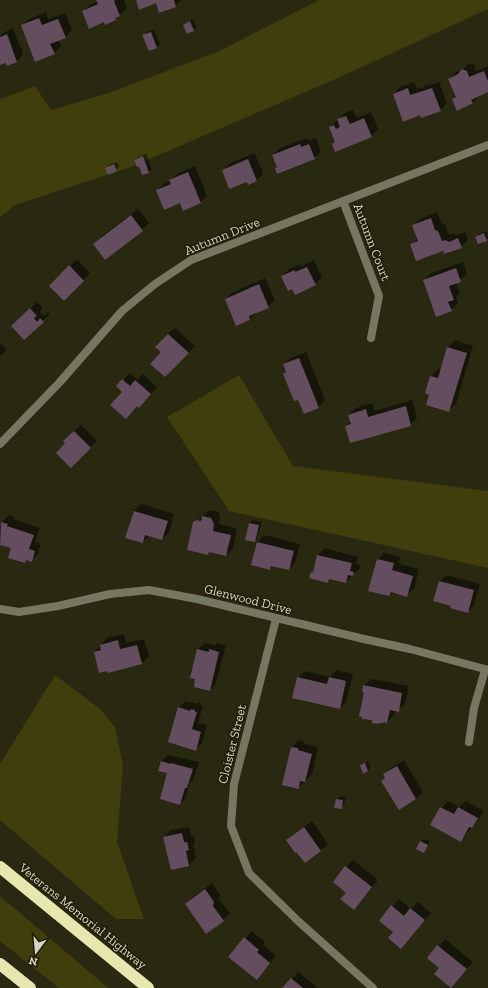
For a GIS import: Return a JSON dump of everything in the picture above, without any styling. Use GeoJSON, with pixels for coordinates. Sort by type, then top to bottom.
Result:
{"type":"FeatureCollection","features":[{"type":"Feature","properties":{"kind":"highway","name":"Veterans Memorial Highway"},"geometry":{"type":"LineString","coordinates":[[0,867],[148,988]]}},
{"type":"Feature","properties":{"kind":"highway"},"geometry":{"type":"LineString","coordinates":[[0,964],[30,988]]}},
{"type":"Feature","properties":{"kind":"street","name":"Autumn Drive"},"geometry":{"type":"LineString","coordinates":[[0,444],[59,384],[122,311],[155,284],[191,260],[488,145]]}},
{"type":"Feature","properties":{"kind":"street","name":"Autumn Court"},"geometry":{"type":"LineString","coordinates":[[343,201],[379,296],[371,338]]}},
{"type":"Feature","properties":{"kind":"street","name":"Glenwood Drive"},"geometry":{"type":"LineString","coordinates":[[0,609],[19,612],[58,606],[110,594],[149,590],[197,599],[276,619],[410,649],[486,670]]}},
{"type":"Feature","properties":{"kind":"street","name":"Cloister Street"},"geometry":{"type":"LineString","coordinates":[[276,619],[234,784],[231,826],[249,873],[298,921],[373,988]]}},
{"type":"Feature","properties":{"kind":"street"},"geometry":{"type":"LineString","coordinates":[[469,742],[474,708],[486,670]]}},
{"type":"Feature","properties":{"kind":"shaded area"},"geometry":{"type":"Polygon","coordinates":[[[319,0],[488,0],[488,9],[340,77],[131,167],[15,205],[0,217],[0,99],[35,86],[51,110],[109,93],[219,51],[319,0]]]}},
{"type":"Feature","properties":{"kind":"shaded area"},"geometry":{"type":"Polygon","coordinates":[[[239,375],[293,466],[488,491],[488,568],[229,511],[167,417],[239,375]]]}},
{"type":"Feature","properties":{"kind":"shaded area"},"geometry":{"type":"Polygon","coordinates":[[[55,675],[100,709],[115,727],[123,765],[117,842],[144,919],[116,919],[0,820],[0,764],[55,675]]]}},
{"type":"Feature","properties":{"kind":"shaded area"},"geometry":{"type":"Polygon","coordinates":[[[0,896],[108,988],[59,988],[0,941],[0,896]]]}},
{"type":"Feature","properties":{"kind":"building"},"geometry":{"type":"Polygon","coordinates":[[[96,0],[115,0],[114,1],[120,16],[115,18],[116,20],[105,25],[104,22],[89,29],[82,11],[98,4],[96,0]]]}},
{"type":"Feature","properties":{"kind":"building"},"geometry":{"type":"Polygon","coordinates":[[[136,0],[174,0],[176,7],[159,13],[156,3],[139,10],[136,0]]]}},
{"type":"Feature","properties":{"kind":"building"},"geometry":{"type":"Polygon","coordinates":[[[39,18],[42,25],[58,19],[66,38],[50,44],[55,54],[35,62],[21,25],[39,18]]]}},
{"type":"Feature","properties":{"kind":"building"},"geometry":{"type":"Polygon","coordinates":[[[190,21],[194,31],[187,34],[183,25],[190,21]]]}},
{"type":"Feature","properties":{"kind":"building"},"geometry":{"type":"Polygon","coordinates":[[[151,32],[157,48],[149,51],[142,35],[151,32]]]}},
{"type":"Feature","properties":{"kind":"building"},"geometry":{"type":"Polygon","coordinates":[[[7,34],[17,62],[7,66],[6,63],[0,65],[0,37],[7,34]]]}},
{"type":"Feature","properties":{"kind":"building"},"geometry":{"type":"Polygon","coordinates":[[[462,69],[467,71],[469,77],[484,71],[488,81],[488,92],[471,100],[473,103],[457,111],[452,99],[456,97],[448,79],[458,74],[462,69]]]}},
{"type":"Feature","properties":{"kind":"building"},"geometry":{"type":"Polygon","coordinates":[[[408,88],[410,95],[432,88],[441,111],[421,118],[420,115],[403,122],[393,94],[408,88]]]}},
{"type":"Feature","properties":{"kind":"building"},"geometry":{"type":"Polygon","coordinates":[[[346,116],[350,124],[364,118],[372,137],[335,152],[332,144],[335,142],[329,127],[334,125],[336,129],[340,127],[337,119],[346,116]]]}},
{"type":"Feature","properties":{"kind":"building"},"geometry":{"type":"Polygon","coordinates":[[[300,144],[301,147],[309,144],[315,159],[277,174],[275,168],[277,167],[272,155],[300,144]]]}},
{"type":"Feature","properties":{"kind":"building"},"geometry":{"type":"Polygon","coordinates":[[[143,156],[149,173],[142,175],[134,160],[143,156]]]}},
{"type":"Feature","properties":{"kind":"building"},"geometry":{"type":"Polygon","coordinates":[[[248,159],[257,181],[248,185],[247,182],[229,189],[222,170],[248,159]]]}},
{"type":"Feature","properties":{"kind":"building"},"geometry":{"type":"Polygon","coordinates":[[[114,164],[117,171],[108,175],[105,168],[114,164]]]}},
{"type":"Feature","properties":{"kind":"building"},"geometry":{"type":"Polygon","coordinates":[[[188,172],[201,203],[183,211],[180,203],[164,210],[156,190],[171,184],[169,180],[188,172]]]}},
{"type":"Feature","properties":{"kind":"building"},"geometry":{"type":"Polygon","coordinates":[[[131,215],[143,231],[105,260],[93,244],[131,215]]]}},
{"type":"Feature","properties":{"kind":"building"},"geometry":{"type":"Polygon","coordinates":[[[431,218],[435,230],[438,231],[442,241],[445,240],[449,242],[458,238],[462,248],[444,254],[443,251],[416,261],[410,244],[418,241],[412,225],[431,218]]]}},
{"type":"Feature","properties":{"kind":"building"},"geometry":{"type":"Polygon","coordinates":[[[484,233],[487,241],[478,244],[475,237],[484,233]]]}},
{"type":"Feature","properties":{"kind":"building"},"geometry":{"type":"Polygon","coordinates":[[[69,265],[84,281],[64,301],[49,286],[69,265]]]}},
{"type":"Feature","properties":{"kind":"building"},"geometry":{"type":"Polygon","coordinates":[[[307,267],[316,285],[295,295],[292,289],[288,291],[281,276],[307,267]]]}},
{"type":"Feature","properties":{"kind":"building"},"geometry":{"type":"Polygon","coordinates":[[[456,268],[461,282],[449,286],[454,300],[448,302],[452,311],[436,317],[423,280],[456,268]]]}},
{"type":"Feature","properties":{"kind":"building"},"geometry":{"type":"Polygon","coordinates":[[[259,284],[269,308],[249,316],[250,320],[236,326],[225,299],[259,284]]]}},
{"type":"Feature","properties":{"kind":"building"},"geometry":{"type":"Polygon","coordinates":[[[30,308],[37,316],[34,318],[37,322],[40,318],[44,322],[24,340],[11,326],[30,308]]]}},
{"type":"Feature","properties":{"kind":"building"},"geometry":{"type":"Polygon","coordinates":[[[168,334],[189,353],[165,377],[150,364],[161,352],[155,347],[168,334]]]}},
{"type":"Feature","properties":{"kind":"building"},"geometry":{"type":"Polygon","coordinates":[[[447,347],[467,353],[449,412],[426,405],[429,395],[425,393],[430,376],[438,378],[447,347]]]}},
{"type":"Feature","properties":{"kind":"building"},"geometry":{"type":"Polygon","coordinates":[[[299,358],[319,408],[304,414],[298,400],[294,401],[283,374],[286,372],[283,364],[299,358]]]}},
{"type":"Feature","properties":{"kind":"building"},"geometry":{"type":"Polygon","coordinates":[[[122,379],[130,386],[135,380],[151,394],[139,408],[137,406],[126,419],[110,405],[122,392],[116,386],[122,379]]]}},
{"type":"Feature","properties":{"kind":"building"},"geometry":{"type":"Polygon","coordinates":[[[406,406],[411,426],[350,443],[345,426],[351,424],[348,415],[366,409],[368,417],[406,406]]]}},
{"type":"Feature","properties":{"kind":"building"},"geometry":{"type":"Polygon","coordinates":[[[74,431],[91,448],[71,468],[56,453],[65,443],[63,441],[74,431]]]}},
{"type":"Feature","properties":{"kind":"building"},"geometry":{"type":"Polygon","coordinates":[[[134,511],[168,521],[162,540],[145,535],[143,543],[125,538],[134,511]]]}},
{"type":"Feature","properties":{"kind":"building"},"geometry":{"type":"Polygon","coordinates":[[[202,516],[211,518],[214,524],[213,531],[231,535],[226,556],[209,552],[208,555],[187,550],[193,522],[197,520],[201,521],[202,516]]]}},
{"type":"Feature","properties":{"kind":"building"},"geometry":{"type":"Polygon","coordinates":[[[1,522],[8,524],[7,526],[34,535],[29,549],[35,551],[32,562],[26,560],[25,563],[8,558],[11,548],[0,545],[1,522]]]}},
{"type":"Feature","properties":{"kind":"building"},"geometry":{"type":"Polygon","coordinates":[[[249,523],[259,525],[255,542],[245,540],[249,523]]]}},
{"type":"Feature","properties":{"kind":"building"},"geometry":{"type":"Polygon","coordinates":[[[257,542],[294,551],[289,570],[271,566],[270,570],[251,565],[257,542]]]}},
{"type":"Feature","properties":{"kind":"building"},"geometry":{"type":"Polygon","coordinates":[[[317,555],[352,563],[350,571],[354,572],[353,576],[348,575],[346,583],[329,579],[328,583],[309,578],[311,572],[313,572],[317,555]]]}},
{"type":"Feature","properties":{"kind":"building"},"geometry":{"type":"Polygon","coordinates":[[[377,559],[394,563],[392,570],[413,576],[407,597],[391,592],[389,596],[368,591],[377,559]]]}},
{"type":"Feature","properties":{"kind":"building"},"geometry":{"type":"Polygon","coordinates":[[[439,581],[474,590],[468,613],[433,601],[439,581]]]}},
{"type":"Feature","properties":{"kind":"building"},"geometry":{"type":"Polygon","coordinates":[[[118,640],[120,649],[137,645],[142,664],[108,673],[107,671],[99,673],[94,652],[101,650],[100,645],[118,640]]]}},
{"type":"Feature","properties":{"kind":"building"},"geometry":{"type":"Polygon","coordinates":[[[197,649],[209,652],[209,649],[219,652],[210,691],[194,687],[195,679],[190,678],[197,649]]]}},
{"type":"Feature","properties":{"kind":"building"},"geometry":{"type":"Polygon","coordinates":[[[297,677],[327,684],[329,677],[346,681],[340,709],[292,698],[297,677]]]}},
{"type":"Feature","properties":{"kind":"building"},"geometry":{"type":"Polygon","coordinates":[[[363,685],[402,693],[399,712],[390,710],[387,723],[384,722],[378,724],[372,723],[372,720],[362,719],[362,717],[359,716],[364,693],[362,692],[363,685]]]}},
{"type":"Feature","properties":{"kind":"building"},"geometry":{"type":"Polygon","coordinates":[[[178,707],[190,711],[191,709],[195,710],[195,712],[197,712],[192,729],[201,732],[196,751],[168,742],[178,707]]]}},
{"type":"Feature","properties":{"kind":"building"},"geometry":{"type":"Polygon","coordinates":[[[291,747],[298,748],[298,750],[312,754],[305,782],[300,781],[299,789],[282,785],[291,747]]]}},
{"type":"Feature","properties":{"kind":"building"},"geometry":{"type":"Polygon","coordinates":[[[161,761],[193,769],[180,805],[160,799],[167,773],[158,771],[161,761]]]}},
{"type":"Feature","properties":{"kind":"building"},"geometry":{"type":"Polygon","coordinates":[[[365,763],[368,771],[363,774],[360,765],[365,763]]]}},
{"type":"Feature","properties":{"kind":"building"},"geometry":{"type":"Polygon","coordinates":[[[397,766],[416,799],[399,810],[381,781],[385,778],[383,774],[397,766]]]}},
{"type":"Feature","properties":{"kind":"building"},"geometry":{"type":"Polygon","coordinates":[[[336,799],[343,800],[342,809],[334,808],[336,799]]]}},
{"type":"Feature","properties":{"kind":"building"},"geometry":{"type":"Polygon","coordinates":[[[440,807],[454,814],[458,807],[478,818],[472,828],[469,827],[461,842],[430,825],[440,807]]]}},
{"type":"Feature","properties":{"kind":"building"},"geometry":{"type":"Polygon","coordinates":[[[304,827],[321,851],[305,863],[296,852],[295,853],[286,840],[304,827]]]}},
{"type":"Feature","properties":{"kind":"building"},"geometry":{"type":"Polygon","coordinates":[[[182,833],[184,842],[187,842],[189,850],[186,851],[189,866],[171,870],[163,837],[182,833]]]}},
{"type":"Feature","properties":{"kind":"building"},"geometry":{"type":"Polygon","coordinates":[[[420,841],[428,845],[424,853],[416,849],[420,841]]]}},
{"type":"Feature","properties":{"kind":"building"},"geometry":{"type":"Polygon","coordinates":[[[345,866],[372,887],[354,910],[340,899],[346,893],[333,882],[345,866]]]}},
{"type":"Feature","properties":{"kind":"building"},"geometry":{"type":"Polygon","coordinates":[[[205,889],[214,902],[213,906],[224,921],[206,934],[185,904],[205,889]]]}},
{"type":"Feature","properties":{"kind":"building"},"geometry":{"type":"Polygon","coordinates":[[[391,905],[404,916],[410,908],[425,920],[401,949],[388,938],[393,932],[379,921],[391,905]]]}},
{"type":"Feature","properties":{"kind":"building"},"geometry":{"type":"Polygon","coordinates":[[[244,937],[259,950],[257,952],[270,963],[257,980],[228,957],[244,937]]]}},
{"type":"Feature","properties":{"kind":"building"},"geometry":{"type":"Polygon","coordinates":[[[437,945],[467,969],[451,988],[434,974],[439,968],[427,958],[437,945]]]}},
{"type":"Feature","properties":{"kind":"building"},"geometry":{"type":"Polygon","coordinates":[[[291,978],[303,988],[282,988],[291,978]]]}}]}
